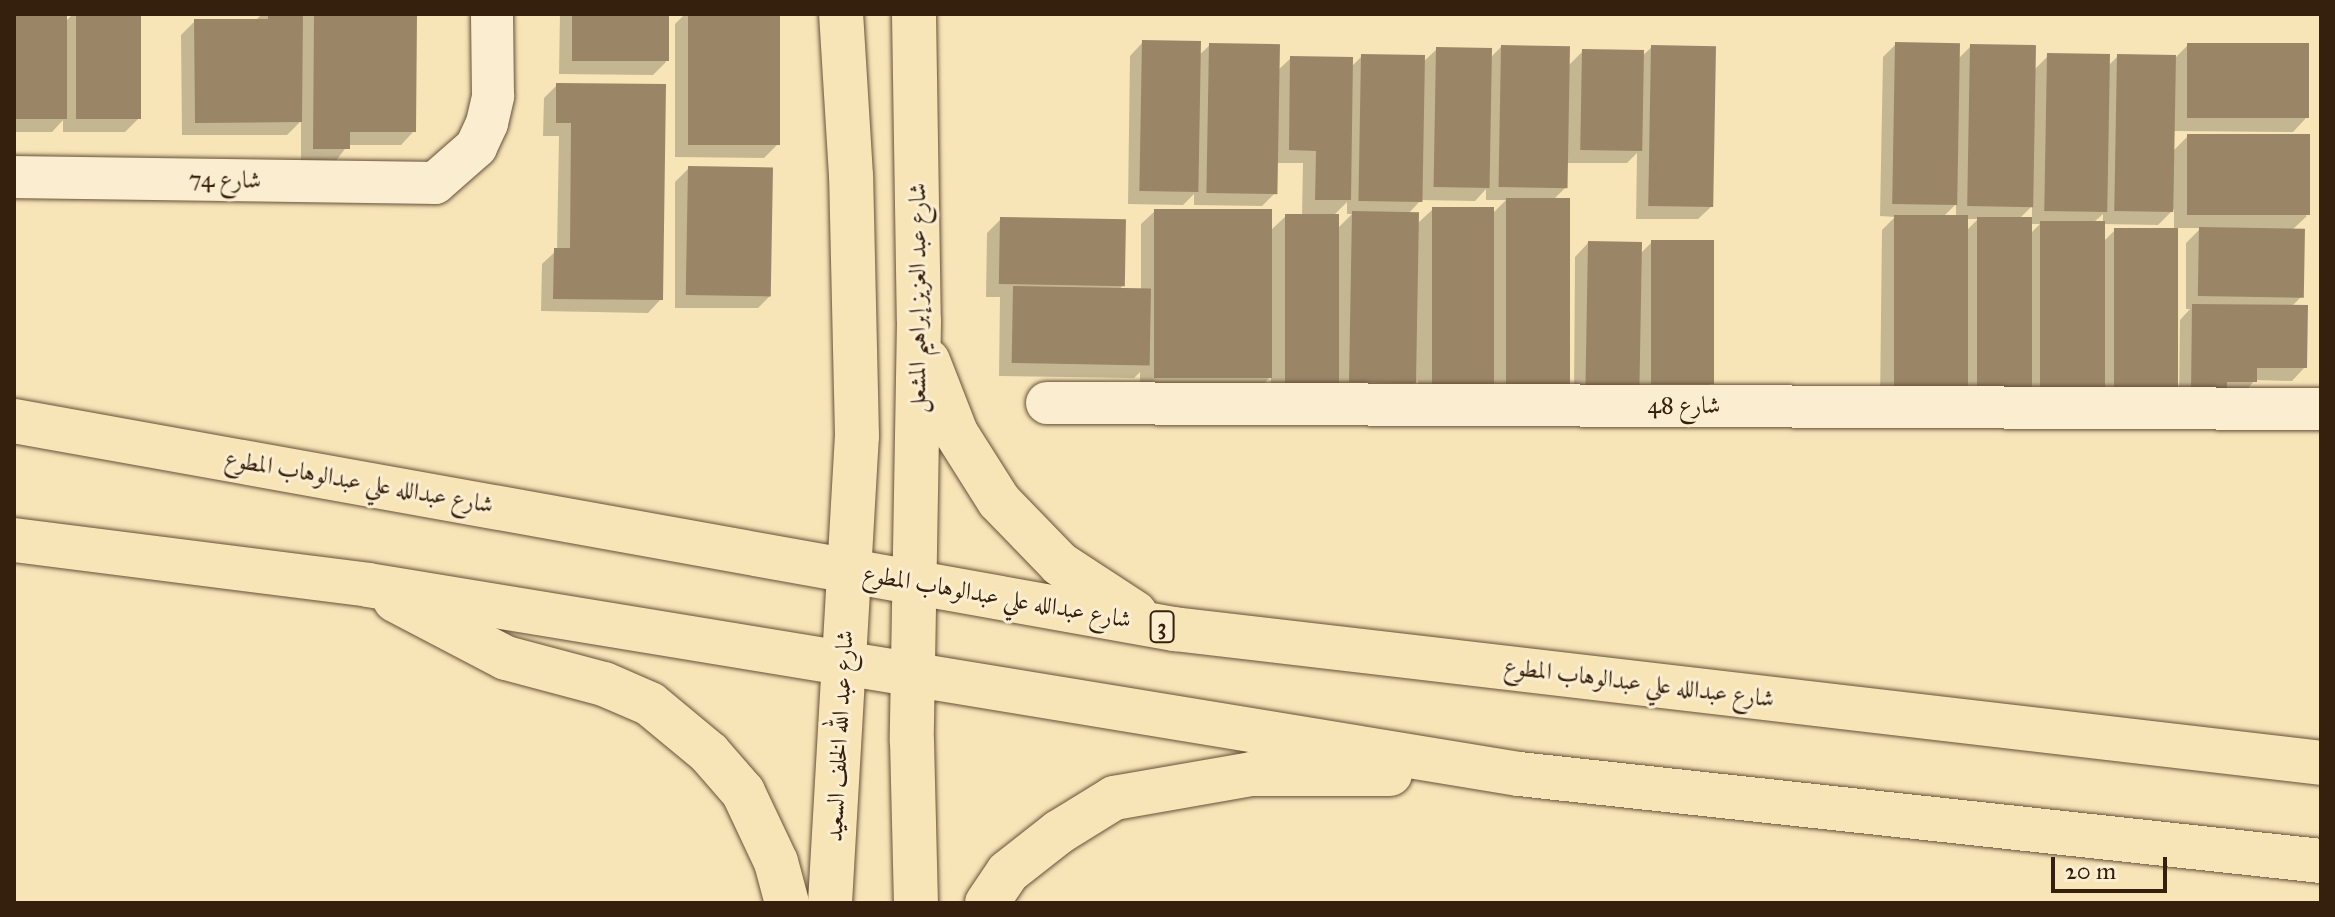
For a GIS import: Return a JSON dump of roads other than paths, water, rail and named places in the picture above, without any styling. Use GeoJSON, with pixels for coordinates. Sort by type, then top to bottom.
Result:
{"type":"FeatureCollection","features":[{"type":"Feature","properties":{"kind":"main road"},"geometry":{"type":"LineString","coordinates":[[841,14],[851,176],[857,421],[850,569]]}},
{"type":"Feature","properties":{"kind":"main road","name":"شارع عبد العزيز إبراهيم المشعل"},"geometry":{"type":"LineString","coordinates":[[914,14],[919,321],[918,583]]}},
{"type":"Feature","properties":{"kind":"main road"},"geometry":{"type":"LineString","coordinates":[[919,321],[946,410],[999,501],[1060,564],[1134,612],[1174,629]]}},
{"type":"Feature","properties":{"kind":"main road","name":"شارع عبدالله علي عبدالوهاب المطوع"},"geometry":{"type":"LineString","coordinates":[[14,421],[1174,629],[2321,763]]}},
{"type":"Feature","properties":{"kind":"main road"},"geometry":{"type":"LineString","coordinates":[[14,540],[368,585],[1519,774],[2321,861]]}},
{"type":"Feature","properties":{"kind":"main road","name":"شارع عبد الله الخلف السعيد"},"geometry":{"type":"LineString","coordinates":[[830,903],[850,569]]}},
{"type":"Feature","properties":{"kind":"main road"},"geometry":{"type":"LineString","coordinates":[[916,903],[914,675],[918,583]]}},
{"type":"Feature","properties":{"kind":"main road"},"geometry":{"type":"LineString","coordinates":[[368,585],[506,658],[604,684],[650,704],[709,753],[743,792],[776,862],[787,903]]}},
{"type":"Feature","properties":{"kind":"main road"},"geometry":{"type":"LineString","coordinates":[[987,903],[1008,872],[1059,832],[1114,798],[1156,788],[1251,774],[1519,774]]}},
{"type":"Feature","properties":{"kind":"street","name":"شارع 74"},"geometry":{"type":"LineString","coordinates":[[14,177],[435,183],[476,147],[487,123],[493,96],[492,14]]}},
{"type":"Feature","properties":{"kind":"street","name":"شارع 48"},"geometry":{"type":"LineString","coordinates":[[1047,403],[2321,409]]}}]}
